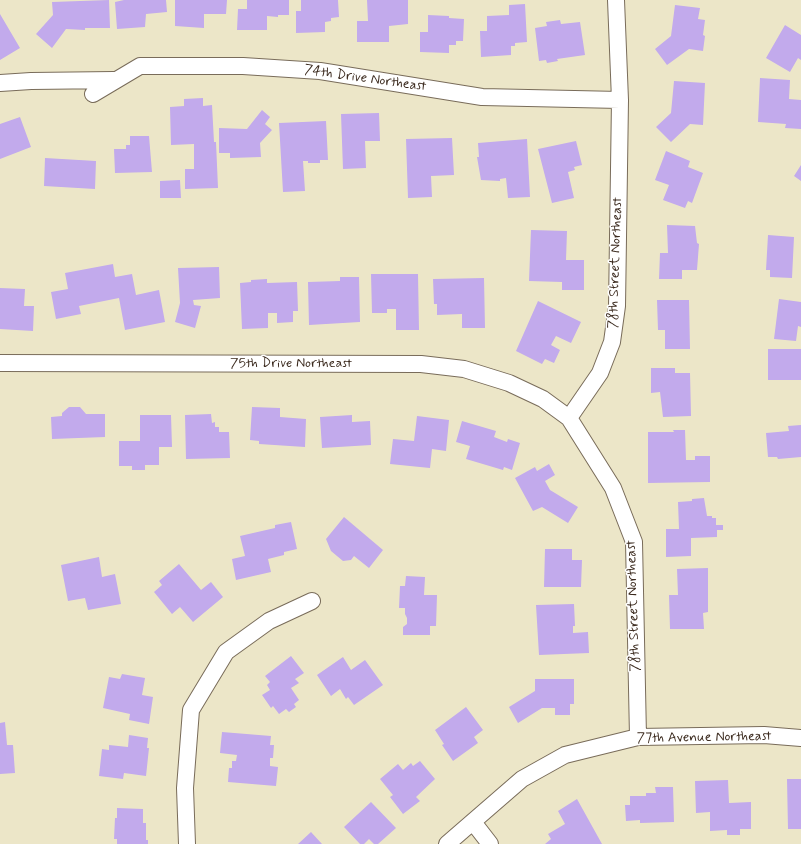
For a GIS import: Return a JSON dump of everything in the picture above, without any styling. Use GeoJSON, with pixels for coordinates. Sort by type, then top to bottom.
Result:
{"type":"FeatureCollection","features":[{"type":"Feature","properties":{"kind":"street","name":"78th Street Northeast"},"geometry":{"type":"LineString","coordinates":[[616,0],[620,100],[617,306],[612,342],[600,372],[569,418],[613,488],[634,542],[638,737]]}},
{"type":"Feature","properties":{"kind":"street","name":"74th Drive Northeast"},"geometry":{"type":"LineString","coordinates":[[93,94],[114,80],[140,66],[243,66],[320,71],[482,97],[620,100]]}},
{"type":"Feature","properties":{"kind":"street","name":"74th Drive Northeast"},"geometry":{"type":"LineString","coordinates":[[0,84],[31,81],[114,80]]}},
{"type":"Feature","properties":{"kind":"street","name":"75th Drive Northeast"},"geometry":{"type":"LineString","coordinates":[[0,363],[421,364],[464,369],[508,383],[543,399],[569,418]]}},
{"type":"Feature","properties":{"kind":"street"},"geometry":{"type":"LineString","coordinates":[[187,844],[185,788],[191,710],[226,652],[269,621],[312,600]]}},
{"type":"Feature","properties":{"kind":"street","name":"77th Avenue Northeast"},"geometry":{"type":"LineString","coordinates":[[447,844],[522,779],[565,755],[638,737],[764,735],[801,738]]}},
{"type":"Feature","properties":{"kind":"street"},"geometry":{"type":"LineString","coordinates":[[473,822],[490,844]]}},
{"type":"Feature","properties":{"kind":"building"},"geometry":{"type":"Polygon","coordinates":[[[109,0],[110,28],[85,28],[85,30],[66,29],[52,48],[36,34],[53,15],[52,2],[109,0]]]}},
{"type":"Feature","properties":{"kind":"building"},"geometry":{"type":"Polygon","coordinates":[[[124,0],[166,0],[167,12],[146,14],[145,27],[117,29],[115,2],[124,0]]]}},
{"type":"Feature","properties":{"kind":"building"},"geometry":{"type":"Polygon","coordinates":[[[175,0],[227,0],[226,14],[204,14],[204,28],[175,26],[175,0]]]}},
{"type":"Feature","properties":{"kind":"building"},"geometry":{"type":"Polygon","coordinates":[[[247,0],[289,0],[289,15],[278,15],[278,17],[267,16],[267,30],[237,30],[238,9],[247,9],[247,0]]]}},
{"type":"Feature","properties":{"kind":"building"},"geometry":{"type":"Polygon","coordinates":[[[301,0],[338,0],[339,17],[331,18],[331,21],[325,22],[325,32],[296,33],[296,11],[301,11],[301,0]]]}},
{"type":"Feature","properties":{"kind":"building"},"geometry":{"type":"Polygon","coordinates":[[[367,0],[408,0],[408,24],[389,26],[389,42],[357,42],[357,21],[368,21],[367,0]]]}},
{"type":"Feature","properties":{"kind":"building"},"geometry":{"type":"Polygon","coordinates":[[[525,4],[527,42],[515,43],[515,46],[511,46],[511,55],[481,57],[480,31],[487,31],[487,16],[509,15],[509,5],[525,4]]]}},
{"type":"Feature","properties":{"kind":"building"},"geometry":{"type":"Polygon","coordinates":[[[675,5],[700,8],[698,19],[705,20],[703,51],[689,49],[667,65],[655,49],[671,36],[675,5]]]}},
{"type":"Feature","properties":{"kind":"building"},"geometry":{"type":"Polygon","coordinates":[[[0,14],[20,48],[0,60],[0,14]]]}},
{"type":"Feature","properties":{"kind":"building"},"geometry":{"type":"Polygon","coordinates":[[[428,15],[449,16],[449,18],[464,19],[463,41],[456,41],[456,45],[449,45],[449,53],[420,52],[420,32],[428,32],[428,15]]]}},
{"type":"Feature","properties":{"kind":"building"},"geometry":{"type":"Polygon","coordinates":[[[560,20],[561,24],[580,22],[585,55],[557,59],[558,61],[547,63],[546,60],[539,61],[535,28],[547,26],[546,22],[560,20]]]}},
{"type":"Feature","properties":{"kind":"building"},"geometry":{"type":"Polygon","coordinates":[[[785,25],[801,35],[801,60],[798,58],[790,72],[766,58],[785,25]]]}},
{"type":"Feature","properties":{"kind":"building"},"geometry":{"type":"Polygon","coordinates":[[[760,78],[790,80],[789,99],[801,100],[801,129],[785,128],[786,124],[758,122],[760,78]]]}},
{"type":"Feature","properties":{"kind":"building"},"geometry":{"type":"Polygon","coordinates":[[[674,81],[705,83],[703,125],[690,124],[671,142],[656,127],[671,113],[674,81]]]}},
{"type":"Feature","properties":{"kind":"building"},"geometry":{"type":"Polygon","coordinates":[[[203,98],[203,106],[212,105],[214,142],[216,142],[218,188],[185,189],[185,169],[194,169],[194,144],[171,145],[170,107],[184,106],[184,99],[203,98]]]}},
{"type":"Feature","properties":{"kind":"building"},"geometry":{"type":"Polygon","coordinates":[[[262,110],[270,117],[265,124],[272,130],[260,143],[261,157],[230,158],[230,153],[219,153],[219,128],[247,129],[262,110]]]}},
{"type":"Feature","properties":{"kind":"building"},"geometry":{"type":"Polygon","coordinates":[[[379,113],[380,141],[365,141],[366,168],[343,169],[341,114],[379,113]]]}},
{"type":"Feature","properties":{"kind":"building"},"geometry":{"type":"Polygon","coordinates":[[[20,117],[31,147],[0,159],[0,124],[20,117]]]}},
{"type":"Feature","properties":{"kind":"building"},"geometry":{"type":"Polygon","coordinates":[[[326,121],[328,160],[320,160],[320,163],[308,163],[308,161],[303,161],[305,191],[283,192],[279,123],[326,121]]]}},
{"type":"Feature","properties":{"kind":"building"},"geometry":{"type":"Polygon","coordinates":[[[130,136],[149,136],[152,172],[115,173],[114,149],[126,149],[126,145],[130,145],[130,136]]]}},
{"type":"Feature","properties":{"kind":"building"},"geometry":{"type":"Polygon","coordinates":[[[452,138],[454,175],[431,176],[432,197],[408,198],[406,139],[452,138]]]}},
{"type":"Feature","properties":{"kind":"building"},"geometry":{"type":"Polygon","coordinates":[[[527,139],[530,197],[508,198],[506,178],[500,179],[500,181],[481,180],[477,157],[479,157],[478,143],[527,139]]]}},
{"type":"Feature","properties":{"kind":"building"},"geometry":{"type":"Polygon","coordinates":[[[576,141],[582,165],[574,167],[575,170],[568,172],[574,198],[552,203],[538,149],[576,141]]]}},
{"type":"Feature","properties":{"kind":"building"},"geometry":{"type":"Polygon","coordinates":[[[666,151],[690,161],[688,167],[703,173],[692,203],[688,201],[685,208],[663,200],[669,185],[655,180],[666,151]]]}},
{"type":"Feature","properties":{"kind":"building"},"geometry":{"type":"Polygon","coordinates":[[[45,158],[96,161],[95,189],[44,186],[45,158]]]}},
{"type":"Feature","properties":{"kind":"building"},"geometry":{"type":"Polygon","coordinates":[[[801,165],[801,181],[794,176],[801,165]]]}},
{"type":"Feature","properties":{"kind":"building"},"geometry":{"type":"Polygon","coordinates":[[[180,180],[181,198],[160,198],[160,181],[180,180]]]}},
{"type":"Feature","properties":{"kind":"building"},"geometry":{"type":"Polygon","coordinates":[[[667,225],[695,226],[697,243],[699,244],[697,270],[682,270],[682,279],[659,279],[660,253],[668,253],[667,225]]]}},
{"type":"Feature","properties":{"kind":"building"},"geometry":{"type":"Polygon","coordinates":[[[531,230],[567,231],[566,260],[584,260],[584,290],[562,290],[562,282],[529,281],[531,230]]]}},
{"type":"Feature","properties":{"kind":"building"},"geometry":{"type":"Polygon","coordinates":[[[768,235],[794,237],[792,278],[770,277],[770,270],[766,270],[768,235]]]}},
{"type":"Feature","properties":{"kind":"building"},"geometry":{"type":"Polygon","coordinates":[[[113,264],[115,277],[132,274],[136,295],[159,290],[165,322],[125,330],[119,298],[79,306],[81,314],[56,319],[51,292],[68,289],[65,273],[113,264]]]}},
{"type":"Feature","properties":{"kind":"building"},"geometry":{"type":"Polygon","coordinates":[[[219,267],[220,298],[193,300],[194,305],[201,306],[195,328],[175,322],[180,303],[178,268],[219,267]]]}},
{"type":"Feature","properties":{"kind":"building"},"geometry":{"type":"Polygon","coordinates":[[[371,274],[418,274],[419,330],[396,330],[396,309],[387,309],[387,313],[372,313],[371,274]]]}},
{"type":"Feature","properties":{"kind":"building"},"geometry":{"type":"Polygon","coordinates":[[[340,277],[359,277],[360,322],[309,325],[308,282],[340,281],[340,277]]]}},
{"type":"Feature","properties":{"kind":"building"},"geometry":{"type":"Polygon","coordinates":[[[484,278],[485,328],[462,328],[462,314],[437,315],[437,304],[434,304],[433,279],[484,278]]]}},
{"type":"Feature","properties":{"kind":"building"},"geometry":{"type":"Polygon","coordinates":[[[267,279],[267,283],[297,282],[298,311],[293,311],[293,322],[277,323],[277,313],[268,313],[268,328],[242,329],[240,283],[251,282],[251,280],[267,279]]]}},
{"type":"Feature","properties":{"kind":"building"},"geometry":{"type":"Polygon","coordinates":[[[0,288],[25,289],[24,306],[34,306],[33,331],[0,329],[0,288]]]}},
{"type":"Feature","properties":{"kind":"building"},"geometry":{"type":"Polygon","coordinates":[[[779,299],[801,302],[801,327],[798,326],[796,341],[774,339],[779,299]]]}},
{"type":"Feature","properties":{"kind":"building"},"geometry":{"type":"Polygon","coordinates":[[[657,300],[689,300],[690,349],[665,349],[665,330],[658,330],[657,300]]]}},
{"type":"Feature","properties":{"kind":"building"},"geometry":{"type":"Polygon","coordinates":[[[538,301],[581,322],[571,343],[556,336],[551,345],[560,350],[554,363],[545,359],[542,364],[516,351],[538,301]]]}},
{"type":"Feature","properties":{"kind":"building"},"geometry":{"type":"Polygon","coordinates":[[[768,349],[801,349],[801,380],[768,380],[768,349]]]}},
{"type":"Feature","properties":{"kind":"building"},"geometry":{"type":"Polygon","coordinates":[[[651,368],[675,368],[675,373],[690,373],[691,416],[663,417],[660,392],[651,393],[651,368]]]}},
{"type":"Feature","properties":{"kind":"building"},"geometry":{"type":"Polygon","coordinates":[[[69,407],[80,407],[86,414],[105,414],[105,437],[52,439],[51,417],[62,416],[62,413],[69,407]]]}},
{"type":"Feature","properties":{"kind":"building"},"geometry":{"type":"Polygon","coordinates":[[[252,407],[280,408],[280,417],[306,419],[305,447],[259,444],[259,441],[250,440],[252,407]]]}},
{"type":"Feature","properties":{"kind":"building"},"geometry":{"type":"Polygon","coordinates":[[[211,414],[212,423],[215,422],[215,427],[219,427],[219,432],[229,432],[230,458],[186,459],[185,415],[211,414]]]}},
{"type":"Feature","properties":{"kind":"building"},"geometry":{"type":"Polygon","coordinates":[[[140,415],[171,415],[172,447],[159,447],[159,465],[145,465],[145,470],[132,470],[132,466],[119,466],[119,441],[140,441],[140,415]]]}},
{"type":"Feature","properties":{"kind":"building"},"geometry":{"type":"Polygon","coordinates":[[[352,415],[352,422],[370,421],[371,445],[322,448],[320,417],[352,415]]]}},
{"type":"Feature","properties":{"kind":"building"},"geometry":{"type":"Polygon","coordinates":[[[417,416],[449,420],[446,451],[432,449],[430,468],[390,464],[393,439],[414,441],[417,416]]]}},
{"type":"Feature","properties":{"kind":"building"},"geometry":{"type":"Polygon","coordinates":[[[462,421],[496,431],[494,437],[507,442],[508,439],[520,443],[512,470],[504,467],[503,470],[466,459],[470,446],[456,442],[462,421]]]}},
{"type":"Feature","properties":{"kind":"building"},"geometry":{"type":"Polygon","coordinates":[[[801,425],[801,457],[778,459],[777,457],[768,457],[766,433],[789,431],[788,426],[801,425]]]}},
{"type":"Feature","properties":{"kind":"building"},"geometry":{"type":"Polygon","coordinates":[[[673,430],[685,430],[686,460],[695,460],[695,456],[710,456],[710,482],[648,483],[648,432],[674,432],[673,430]]]}},
{"type":"Feature","properties":{"kind":"building"},"geometry":{"type":"Polygon","coordinates":[[[549,464],[555,475],[545,481],[550,490],[578,507],[568,523],[542,507],[533,511],[515,478],[535,467],[537,471],[549,464]]]}},
{"type":"Feature","properties":{"kind":"building"},"geometry":{"type":"Polygon","coordinates":[[[704,498],[707,516],[716,518],[716,525],[723,525],[723,530],[717,530],[717,537],[691,538],[691,556],[666,557],[666,529],[679,529],[678,502],[704,498]]]}},
{"type":"Feature","properties":{"kind":"building"},"geometry":{"type":"Polygon","coordinates":[[[344,517],[383,550],[369,568],[354,556],[351,560],[343,561],[331,551],[326,539],[344,517]]]}},
{"type":"Feature","properties":{"kind":"building"},"geometry":{"type":"Polygon","coordinates":[[[291,522],[297,549],[284,552],[284,555],[268,559],[271,572],[236,580],[232,559],[245,556],[240,536],[275,528],[275,525],[291,522]]]}},
{"type":"Feature","properties":{"kind":"building"},"geometry":{"type":"Polygon","coordinates":[[[545,549],[572,549],[572,560],[582,560],[581,587],[544,587],[545,549]]]}},
{"type":"Feature","properties":{"kind":"building"},"geometry":{"type":"Polygon","coordinates":[[[99,557],[102,577],[115,574],[121,604],[88,610],[85,598],[68,601],[61,565],[99,557]]]}},
{"type":"Feature","properties":{"kind":"building"},"geometry":{"type":"Polygon","coordinates":[[[179,564],[201,590],[211,582],[223,597],[193,622],[180,607],[172,614],[154,592],[162,585],[159,581],[179,564]]]}},
{"type":"Feature","properties":{"kind":"building"},"geometry":{"type":"Polygon","coordinates":[[[708,568],[708,612],[703,613],[704,629],[670,629],[669,595],[678,595],[677,569],[708,568]]]}},
{"type":"Feature","properties":{"kind":"building"},"geometry":{"type":"Polygon","coordinates":[[[406,576],[425,577],[424,595],[437,595],[436,626],[430,626],[430,635],[403,635],[403,627],[407,624],[407,618],[405,608],[399,608],[400,586],[405,586],[406,576]]]}},
{"type":"Feature","properties":{"kind":"building"},"geometry":{"type":"Polygon","coordinates":[[[574,604],[575,626],[573,626],[573,633],[588,632],[589,653],[539,655],[536,605],[574,604]]]}},
{"type":"Feature","properties":{"kind":"building"},"geometry":{"type":"Polygon","coordinates":[[[291,656],[304,673],[295,679],[299,683],[291,688],[299,700],[294,704],[296,707],[289,712],[286,709],[279,714],[273,706],[271,708],[262,695],[270,690],[267,685],[270,682],[265,676],[291,656]]]}},
{"type":"Feature","properties":{"kind":"building"},"geometry":{"type":"Polygon","coordinates":[[[343,657],[351,670],[365,660],[383,685],[354,705],[348,697],[346,699],[340,689],[331,696],[317,675],[343,657]]]}},
{"type":"Feature","properties":{"kind":"building"},"geometry":{"type":"Polygon","coordinates":[[[122,674],[145,678],[142,695],[153,697],[149,724],[129,720],[130,714],[103,708],[109,677],[120,679],[122,674]]]}},
{"type":"Feature","properties":{"kind":"building"},"geometry":{"type":"Polygon","coordinates":[[[535,679],[574,679],[574,704],[570,704],[570,715],[555,715],[555,708],[542,708],[518,723],[509,707],[535,691],[535,679]]]}},
{"type":"Feature","properties":{"kind":"building"},"geometry":{"type":"Polygon","coordinates":[[[466,707],[483,730],[474,737],[478,743],[453,761],[442,745],[444,744],[435,730],[466,707]]]}},
{"type":"Feature","properties":{"kind":"building"},"geometry":{"type":"Polygon","coordinates":[[[5,722],[7,745],[13,745],[15,773],[0,774],[0,723],[5,722]]]}},
{"type":"Feature","properties":{"kind":"building"},"geometry":{"type":"Polygon","coordinates":[[[222,732],[271,736],[270,745],[274,745],[273,758],[270,758],[270,766],[278,767],[276,786],[228,782],[229,768],[232,768],[232,761],[236,761],[237,755],[220,753],[222,732]]]}},
{"type":"Feature","properties":{"kind":"building"},"geometry":{"type":"Polygon","coordinates":[[[129,735],[148,738],[147,748],[149,748],[146,776],[124,773],[123,779],[99,776],[102,749],[109,750],[109,745],[128,747],[129,735]]]}},
{"type":"Feature","properties":{"kind":"building"},"geometry":{"type":"Polygon","coordinates":[[[420,761],[435,779],[416,797],[420,801],[403,814],[390,797],[393,795],[380,779],[398,764],[403,770],[411,763],[413,766],[420,761]]]}},
{"type":"Feature","properties":{"kind":"building"},"geometry":{"type":"Polygon","coordinates":[[[787,779],[801,779],[801,829],[788,829],[787,779]]]}},
{"type":"Feature","properties":{"kind":"building"},"geometry":{"type":"Polygon","coordinates":[[[728,780],[729,803],[751,802],[751,829],[740,829],[740,835],[727,835],[727,830],[710,831],[710,812],[696,813],[695,781],[728,780]]]}},
{"type":"Feature","properties":{"kind":"building"},"geometry":{"type":"Polygon","coordinates":[[[655,787],[673,787],[674,822],[640,823],[640,820],[626,821],[625,805],[630,805],[630,796],[646,796],[646,793],[656,793],[655,787]]]}},
{"type":"Feature","properties":{"kind":"building"},"geometry":{"type":"Polygon","coordinates":[[[577,799],[602,844],[545,844],[551,839],[548,834],[565,824],[558,811],[577,799]]]}},
{"type":"Feature","properties":{"kind":"building"},"geometry":{"type":"Polygon","coordinates":[[[371,802],[396,828],[378,844],[374,844],[369,839],[364,844],[360,844],[344,827],[371,802]]]}},
{"type":"Feature","properties":{"kind":"building"},"geometry":{"type":"Polygon","coordinates":[[[117,808],[143,809],[143,823],[146,823],[146,840],[148,840],[148,844],[117,844],[117,839],[114,839],[117,808]]]}},
{"type":"Feature","properties":{"kind":"building"},"geometry":{"type":"Polygon","coordinates":[[[311,832],[322,844],[298,844],[311,832]]]}}]}
